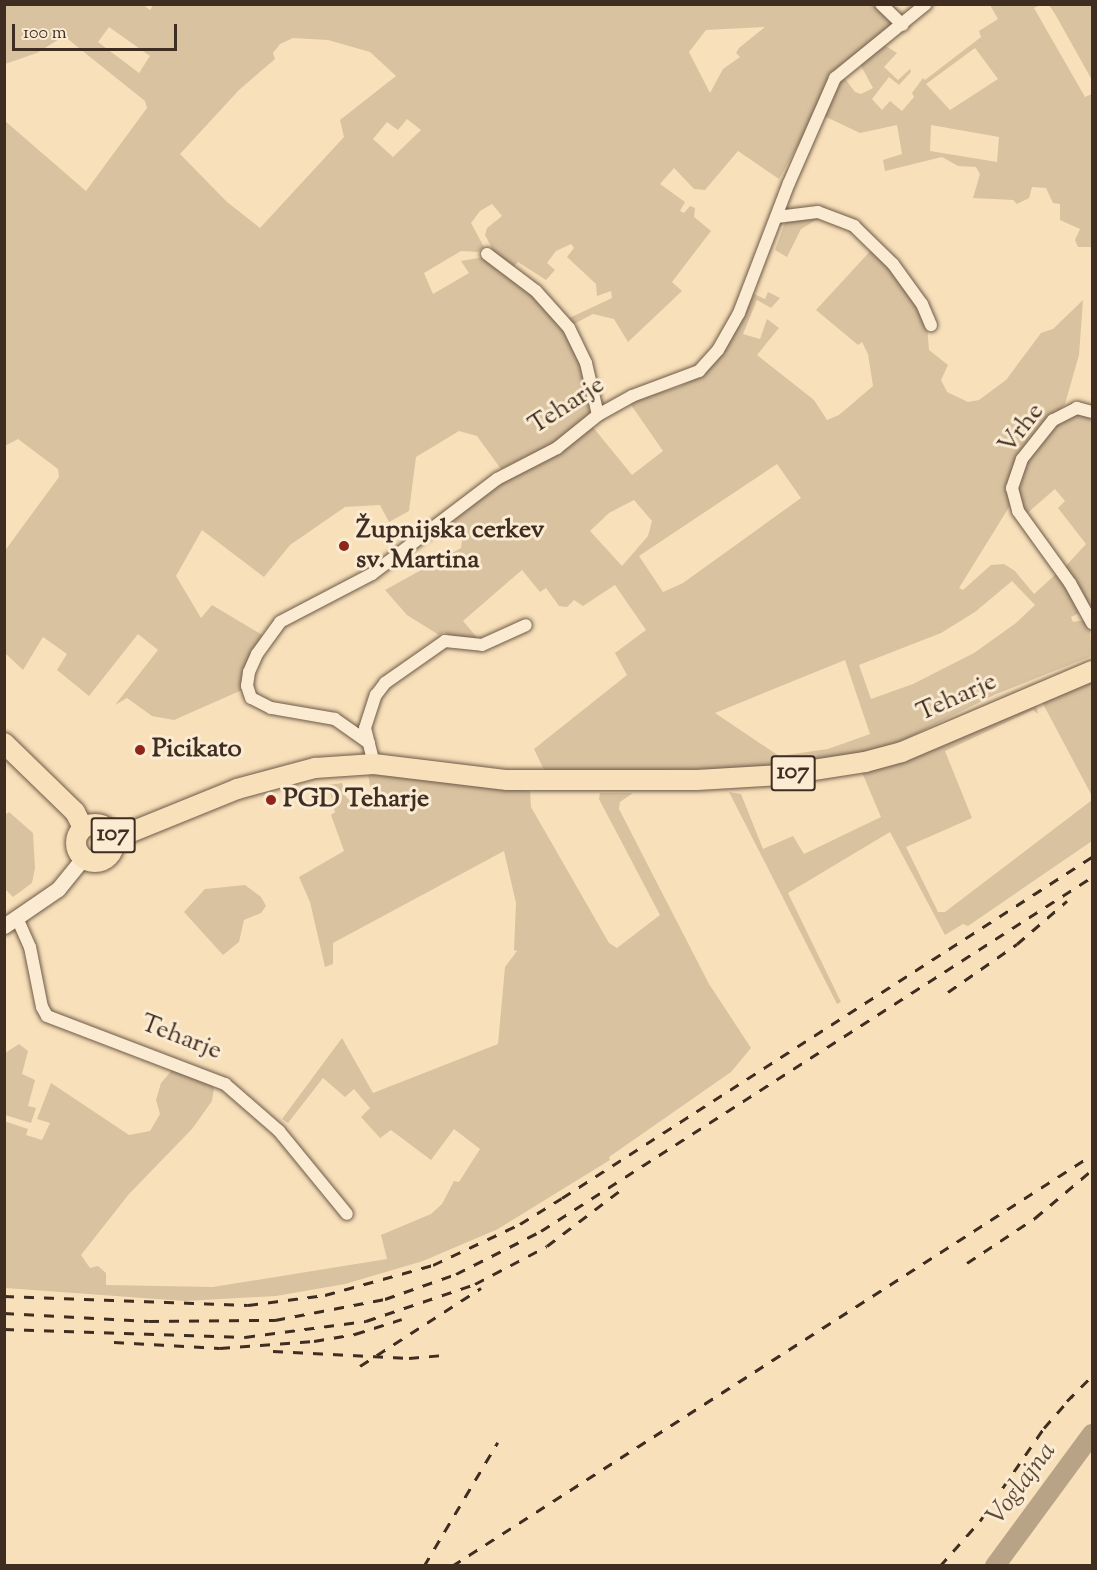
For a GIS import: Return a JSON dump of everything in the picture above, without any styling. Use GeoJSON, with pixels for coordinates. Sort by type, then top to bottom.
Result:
{"type":"FeatureCollection","features":[{"type":"Feature","properties":{"kind":"main road","name":"Teharje"},"geometry":{"type":"LineString","coordinates":[[114,839],[237,789],[315,768],[374,764],[507,780],[697,780],[781,775],[865,762],[902,752],[1092,671]]}},
{"type":"Feature","properties":{"kind":"main road","name":"107"},"geometry":{"type":"LineString","coordinates":[[4,743],[75,812],[83,828]]}},
{"type":"Feature","properties":{"kind":"main road","name":"107"},"geometry":{"type":"LineString","coordinates":[[103,825],[114,839],[110,856],[101,861],[83,858],[76,843],[83,828],[103,825]]}},
{"type":"Feature","properties":{"kind":"street"},"geometry":{"type":"LineString","coordinates":[[881,4],[903,25]]}},
{"type":"Feature","properties":{"kind":"street","name":"Teharje"},"geometry":{"type":"LineString","coordinates":[[369,743],[335,719],[271,708],[251,698],[247,686],[257,654],[280,622],[372,574],[497,479],[557,448],[598,415],[632,396],[699,371],[718,350],[739,313],[835,78],[926,4]]}},
{"type":"Feature","properties":{"kind":"street"},"geometry":{"type":"LineString","coordinates":[[777,217],[818,212],[854,226],[893,264],[922,304],[931,326]]}},
{"type":"Feature","properties":{"kind":"street"},"geometry":{"type":"LineString","coordinates":[[487,254],[536,291],[568,328],[586,363],[598,415]]}},
{"type":"Feature","properties":{"kind":"street","name":"Vrhe"},"geometry":{"type":"LineString","coordinates":[[1092,412],[1077,408],[1053,420],[1022,459],[1012,488],[1018,512],[1070,583],[1092,623]]}},
{"type":"Feature","properties":{"kind":"street"},"geometry":{"type":"LineString","coordinates":[[374,764],[365,728],[376,695],[421,654],[445,640],[491,643],[526,625]]}},
{"type":"Feature","properties":{"kind":"street","name":"Teharje"},"geometry":{"type":"LineString","coordinates":[[83,858],[58,889],[11,922],[30,947],[42,1007],[47,1016],[225,1084],[279,1131],[347,1214]]}},
{"type":"Feature","properties":{"kind":"shaded area"},"geometry":{"type":"Polygon","coordinates":[[[142,4],[150,10],[154,4],[874,4],[893,25],[842,66],[779,179],[738,151],[705,190],[694,189],[674,168],[660,184],[685,202],[680,211],[684,213],[690,206],[695,208],[694,217],[711,231],[672,282],[682,291],[628,342],[614,319],[593,314],[572,325],[567,319],[612,298],[611,291],[597,296],[596,284],[567,257],[574,248],[571,244],[556,251],[547,263],[555,270],[546,280],[518,262],[510,271],[497,258],[485,235],[487,228],[502,216],[492,204],[480,211],[471,223],[484,247],[478,252],[461,251],[424,273],[433,294],[469,273],[461,261],[484,257],[534,295],[563,324],[579,355],[590,413],[557,441],[501,469],[477,436],[459,431],[416,457],[409,511],[389,522],[380,505],[345,507],[290,545],[264,577],[202,530],[176,576],[201,618],[212,605],[264,636],[242,690],[174,720],[152,716],[127,698],[115,705],[158,650],[138,634],[89,696],[57,670],[67,654],[43,637],[23,670],[5,653],[4,552],[59,477],[58,469],[18,439],[5,446],[5,121],[86,191],[147,108],[145,101],[64,36],[37,53],[5,64],[5,5],[142,4]],[[109,27],[98,42],[139,73],[150,56],[109,27]],[[765,27],[706,30],[689,52],[710,93],[723,69],[740,57],[736,53],[739,48],[765,27]],[[293,38],[280,44],[273,53],[275,59],[239,90],[180,154],[227,202],[260,228],[344,137],[340,120],[396,76],[370,52],[328,40],[293,38]],[[407,119],[398,130],[387,122],[373,139],[393,157],[421,130],[407,119]]]}},
{"type":"Feature","properties":{"kind":"shaded area"},"geometry":{"type":"Polygon","coordinates":[[[990,5],[1040,5],[1034,8],[1085,97],[1092,94],[1092,247],[1078,247],[1075,240],[1080,229],[1060,220],[1060,204],[1053,203],[1046,188],[1032,187],[1029,198],[1017,204],[1013,200],[973,198],[980,174],[976,167],[958,166],[942,157],[885,171],[883,160],[902,154],[897,125],[860,133],[824,116],[843,76],[855,92],[861,94],[873,88],[860,64],[884,45],[897,53],[884,67],[898,80],[910,69],[911,72],[899,85],[889,77],[872,99],[882,110],[890,101],[902,111],[914,97],[912,93],[923,78],[925,80],[981,37],[979,31],[998,19],[990,5]],[[975,48],[926,84],[950,110],[998,79],[975,48]],[[931,125],[930,151],[997,162],[999,137],[931,125]]]}},
{"type":"Feature","properties":{"kind":"shaded area"},"geometry":{"type":"Polygon","coordinates":[[[1049,5],[1092,5],[1092,80],[1055,14],[1049,5]]]}},
{"type":"Feature","properties":{"kind":"shaded area"},"geometry":{"type":"Polygon","coordinates":[[[821,217],[801,229],[787,257],[775,250],[786,220],[821,217]]]}},
{"type":"Feature","properties":{"kind":"shaded area"},"geometry":{"type":"Polygon","coordinates":[[[874,247],[910,293],[927,325],[929,350],[948,365],[941,380],[947,392],[968,402],[979,400],[1006,380],[1041,333],[1053,329],[1083,300],[1079,355],[1065,404],[1041,429],[1007,486],[1011,504],[959,588],[963,590],[991,565],[1004,564],[1015,571],[1034,594],[1057,573],[1081,612],[1071,617],[1073,622],[1085,620],[1090,631],[1092,656],[994,695],[904,740],[852,756],[766,768],[545,772],[534,749],[627,675],[615,653],[646,630],[615,585],[583,606],[574,600],[567,607],[559,606],[546,588],[540,592],[522,570],[463,621],[480,641],[454,638],[444,632],[439,635],[407,615],[385,590],[461,548],[463,532],[456,526],[445,527],[510,477],[552,457],[592,426],[632,475],[663,451],[629,402],[679,387],[701,375],[740,325],[754,294],[765,299],[768,292],[780,298],[771,308],[757,300],[743,334],[760,339],[767,319],[779,328],[757,355],[814,400],[827,420],[839,415],[873,386],[868,354],[862,342],[858,345],[816,310],[874,247]],[[777,464],[639,556],[663,592],[683,583],[801,498],[777,464]],[[634,500],[609,513],[590,531],[622,566],[648,536],[652,521],[634,500]],[[1012,581],[975,612],[941,633],[859,665],[871,699],[913,684],[974,653],[1016,623],[1035,605],[1012,581]],[[845,660],[715,713],[779,756],[828,749],[870,734],[845,660]]]}},
{"type":"Feature","properties":{"kind":"shaded area"},"geometry":{"type":"Polygon","coordinates":[[[1074,411],[1092,415],[1092,615],[1062,570],[1086,544],[1058,508],[1065,501],[1055,489],[1024,516],[1016,496],[1020,471],[1053,424],[1074,411]]]}},
{"type":"Feature","properties":{"kind":"shaded area"},"geometry":{"type":"Polygon","coordinates":[[[1092,682],[1092,796],[1042,702],[1092,682]]]}},
{"type":"Feature","properties":{"kind":"shaded area"},"geometry":{"type":"Polygon","coordinates":[[[1036,705],[1038,714],[1033,710],[945,751],[972,818],[906,847],[938,912],[945,912],[1092,800],[1092,841],[968,926],[963,924],[945,935],[890,832],[788,893],[841,1002],[837,1004],[729,792],[741,794],[763,849],[793,836],[804,854],[881,817],[861,770],[1036,705]]]}},
{"type":"Feature","properties":{"kind":"shaded area"},"geometry":{"type":"Polygon","coordinates":[[[368,773],[530,791],[531,807],[609,943],[617,948],[660,915],[599,799],[600,793],[633,793],[620,802],[619,809],[709,984],[751,1048],[731,1072],[609,1157],[610,1160],[498,1229],[423,1261],[345,1284],[276,1296],[185,1301],[5,1288],[4,1121],[28,1129],[26,1135],[42,1140],[50,1123],[37,1119],[51,1083],[129,1135],[150,1131],[160,1114],[156,1100],[161,1083],[173,1069],[206,1079],[214,1088],[212,1101],[192,1129],[129,1194],[81,1255],[90,1268],[98,1266],[106,1273],[106,1285],[213,1287],[387,1259],[381,1235],[431,1214],[442,1204],[454,1181],[459,1182],[480,1149],[454,1129],[431,1160],[391,1130],[380,1138],[361,1117],[370,1108],[354,1089],[345,1097],[323,1078],[288,1123],[282,1119],[342,1038],[373,1093],[498,1044],[505,967],[517,951],[514,950],[516,903],[504,851],[333,943],[333,964],[325,967],[310,902],[299,877],[344,851],[331,815],[335,812],[328,785],[342,783],[346,797],[352,802],[372,798],[368,773]]]}},
{"type":"Feature","properties":{"kind":"shaded area"},"geometry":{"type":"Polygon","coordinates":[[[9,812],[33,833],[35,868],[32,883],[13,897],[4,888],[5,815],[9,812]]]}},
{"type":"Feature","properties":{"kind":"shaded area"},"geometry":{"type":"Polygon","coordinates":[[[245,885],[261,897],[266,906],[261,913],[244,920],[239,942],[223,955],[184,912],[205,889],[245,885]]]}},
{"type":"Feature","properties":{"kind":"shaded area"},"geometry":{"type":"Polygon","coordinates":[[[19,1044],[28,1051],[22,1074],[35,1080],[28,1106],[36,1108],[31,1123],[5,1115],[5,1053],[19,1044]]]}},
{"type":"Feature","properties":{"kind":"waterway","name":"Voglajna"},"geometry":{"type":"LineString","coordinates":[[995,1566],[1092,1434]]}},
{"type":"Feature","properties":{"kind":"railway"},"geometry":{"type":"LineString","coordinates":[[4,1296],[248,1305],[325,1295],[433,1265],[520,1224],[562,1198],[1092,857]]}},
{"type":"Feature","properties":{"kind":"railway"},"geometry":{"type":"LineString","coordinates":[[4,1313],[149,1321],[275,1320],[385,1299],[456,1274],[541,1231],[1092,877]]}},
{"type":"Feature","properties":{"kind":"railway"},"geometry":{"type":"LineString","coordinates":[[948,992],[1017,944],[1067,901]]}},
{"type":"Feature","properties":{"kind":"railway"},"geometry":{"type":"LineString","coordinates":[[452,1566],[1092,1155]]}},
{"type":"Feature","properties":{"kind":"railway"},"geometry":{"type":"LineString","coordinates":[[967,1263],[1035,1218],[1092,1170]]}},
{"type":"Feature","properties":{"kind":"railway"},"geometry":{"type":"LineString","coordinates":[[4,1329],[245,1337],[366,1321],[475,1284],[547,1246],[622,1189]]}},
{"type":"Feature","properties":{"kind":"railway"},"geometry":{"type":"LineString","coordinates":[[360,1366],[481,1288]]}},
{"type":"Feature","properties":{"kind":"railway"},"geometry":{"type":"LineString","coordinates":[[114,1342],[220,1348],[314,1341],[355,1334],[402,1319]]}},
{"type":"Feature","properties":{"kind":"railway"},"geometry":{"type":"LineString","coordinates":[[273,1351],[409,1358],[442,1355]]}},
{"type":"Feature","properties":{"kind":"railway"},"geometry":{"type":"LineString","coordinates":[[1067,1401],[1092,1376]]}},
{"type":"Feature","properties":{"kind":"railway"},"geometry":{"type":"LineString","coordinates":[[940,1566],[980,1521],[1044,1428],[1072,1396]]}},
{"type":"Feature","properties":{"kind":"railway"},"geometry":{"type":"LineString","coordinates":[[424,1566],[498,1442]]}},
{"type":"Feature","properties":{"kind":"place","name":"Župnijska cerkev sv. Martina"},"geometry":{"type":"Point","coordinates":[344,546]}},
{"type":"Feature","properties":{"kind":"place","name":"Picikato"},"geometry":{"type":"Point","coordinates":[140,750]}},
{"type":"Feature","properties":{"kind":"place","name":"PGD Teharje"},"geometry":{"type":"Point","coordinates":[271,800]}}]}
